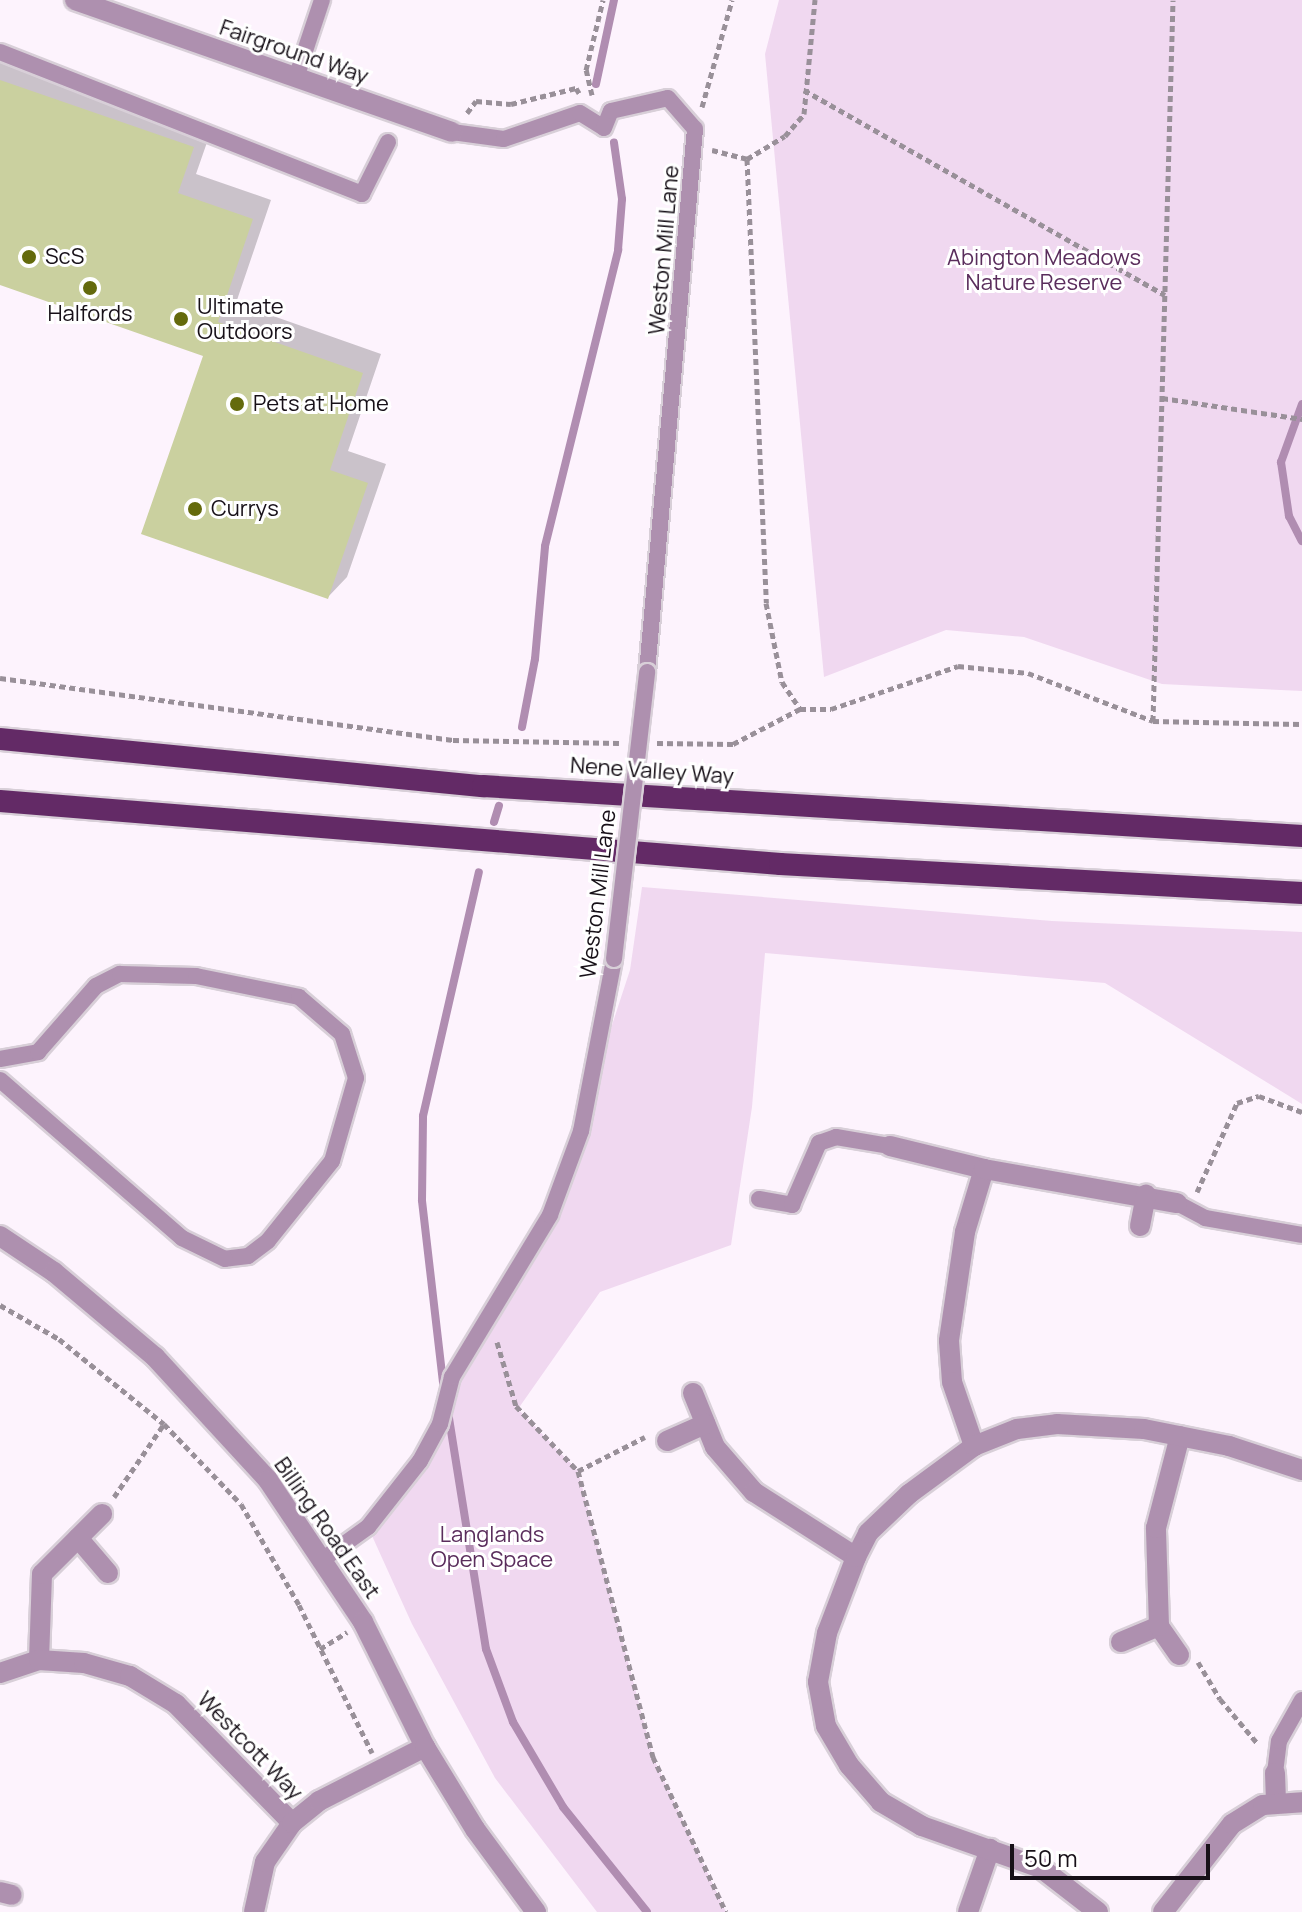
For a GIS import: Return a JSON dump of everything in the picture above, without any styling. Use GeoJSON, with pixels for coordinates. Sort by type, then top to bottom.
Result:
{"type":"FeatureCollection","features":[{"type":"Feature","properties":{"kind":"highway","name":"Nene Valley Way"},"geometry":{"type":"LineString","coordinates":[[0,739],[483,786],[1302,836]]}},
{"type":"Feature","properties":{"kind":"highway"},"geometry":{"type":"LineString","coordinates":[[0,801],[780,864],[1302,893]]}},
{"type":"Feature","properties":{"kind":"street","name":"Fairground Way"},"geometry":{"type":"LineString","coordinates":[[75,0],[452,132]]}},
{"type":"Feature","properties":{"kind":"street"},"geometry":{"type":"LineString","coordinates":[[890,1146],[984,1169],[1146,1195],[1177,1203]]}},
{"type":"Feature","properties":{"kind":"street"},"geometry":{"type":"LineString","coordinates":[[974,1446],[952,1382],[949,1341],[965,1232],[984,1169]]}},
{"type":"Feature","properties":{"kind":"street"},"geometry":{"type":"LineString","coordinates":[[1140,1226],[1146,1195]]}},
{"type":"Feature","properties":{"kind":"street","name":"Billing Road East"},"geometry":{"type":"LineString","coordinates":[[0,1236],[54,1272],[155,1357],[268,1480],[373,1639],[425,1747],[475,1829],[536,1912]]}},
{"type":"Feature","properties":{"kind":"street"},"geometry":{"type":"LineString","coordinates":[[693,1393],[715,1447],[754,1492],[856,1557]]}},
{"type":"Feature","properties":{"kind":"street"},"geometry":{"type":"LineString","coordinates":[[667,1441],[705,1424]]}},
{"type":"Feature","properties":{"kind":"street"},"geometry":{"type":"LineString","coordinates":[[1098,1912],[1041,1868],[922,1826],[881,1802],[826,1726],[820,1670],[827,1633],[856,1557],[868,1533],[909,1494],[974,1446],[1017,1429],[1057,1424],[1144,1429],[1302,1470]]}},
{"type":"Feature","properties":{"kind":"street"},"geometry":{"type":"LineString","coordinates":[[1179,1655],[1159,1626],[1156,1528],[1180,1436]]}},
{"type":"Feature","properties":{"kind":"street"},"geometry":{"type":"LineString","coordinates":[[39,1660],[42,1574],[102,1514]]}},
{"type":"Feature","properties":{"kind":"street"},"geometry":{"type":"LineString","coordinates":[[78,1538],[108,1573]]}},
{"type":"Feature","properties":{"kind":"street"},"geometry":{"type":"LineString","coordinates":[[1121,1642],[1159,1626]]}},
{"type":"Feature","properties":{"kind":"street","name":"Westcott Way"},"geometry":{"type":"LineString","coordinates":[[0,1673],[39,1660],[84,1663],[130,1676],[176,1704],[292,1823]]}},
{"type":"Feature","properties":{"kind":"street"},"geometry":{"type":"LineString","coordinates":[[254,1912],[265,1862],[292,1823],[319,1801],[425,1747]]}},
{"type":"Feature","properties":{"kind":"street"},"geometry":{"type":"LineString","coordinates":[[1275,1773],[1276,1801]]}},
{"type":"Feature","properties":{"kind":"street"},"geometry":{"type":"LineString","coordinates":[[1163,1912],[1232,1824],[1276,1801],[1302,1802]]}},
{"type":"Feature","properties":{"kind":"street"},"geometry":{"type":"LineString","coordinates":[[968,1912],[990,1849]]}},
{"type":"Feature","properties":{"kind":"lane"},"geometry":{"type":"LineString","coordinates":[[296,78],[322,0]]}},
{"type":"Feature","properties":{"kind":"lane"},"geometry":{"type":"LineString","coordinates":[[0,52],[362,194],[388,142]]}},
{"type":"Feature","properties":{"kind":"lane"},"geometry":{"type":"LineString","coordinates":[[452,132],[504,139],[580,113],[604,128],[611,111],[668,98],[696,137]]}},
{"type":"Feature","properties":{"kind":"lane","name":"Weston Mill Lane"},"geometry":{"type":"LineString","coordinates":[[322,1560],[368,1527],[420,1461],[440,1424],[452,1377],[550,1215],[581,1131],[614,959],[647,672],[696,137]]}},
{"type":"Feature","properties":{"kind":"lane"},"geometry":{"type":"LineString","coordinates":[[0,1059],[38,1052],[96,986],[120,974],[196,976],[299,997],[342,1034],[356,1078],[332,1161],[268,1241],[248,1256],[225,1259],[182,1238],[0,1080]]}},
{"type":"Feature","properties":{"kind":"lane"},"geometry":{"type":"LineString","coordinates":[[759,1199],[792,1205],[819,1143],[836,1137],[890,1146]]}},
{"type":"Feature","properties":{"kind":"lane"},"geometry":{"type":"LineString","coordinates":[[1177,1203],[1205,1218],[1302,1235]]}},
{"type":"Feature","properties":{"kind":"lane"},"geometry":{"type":"LineString","coordinates":[[1275,1773],[1279,1741],[1302,1700]]}},
{"type":"Feature","properties":{"kind":"path"},"geometry":{"type":"LineString","coordinates":[[603,0],[586,70],[589,93],[611,111]]}},
{"type":"Feature","properties":{"kind":"path"},"geometry":{"type":"LineString","coordinates":[[732,0],[696,137],[747,159]]}},
{"type":"Feature","properties":{"kind":"path"},"geometry":{"type":"LineString","coordinates":[[747,159],[785,136],[804,114],[815,0]]}},
{"type":"Feature","properties":{"kind":"path"},"geometry":{"type":"LineString","coordinates":[[1153,721],[1173,0]]}},
{"type":"Feature","properties":{"kind":"path"},"geometry":{"type":"LineString","coordinates":[[452,132],[476,101],[511,104],[576,88],[604,128]]}},
{"type":"Feature","properties":{"kind":"path"},"geometry":{"type":"LineString","coordinates":[[804,90],[1165,295]]}},
{"type":"Feature","properties":{"kind":"path"},"geometry":{"type":"LineString","coordinates":[[747,159],[766,603],[782,682],[800,709]]}},
{"type":"Feature","properties":{"kind":"path"},"geometry":{"type":"LineString","coordinates":[[1162,398],[1302,419]]}},
{"type":"Feature","properties":{"kind":"path"},"geometry":{"type":"LineString","coordinates":[[1177,1203],[1196,1194],[1237,1103],[1259,1096],[1302,1112]]}},
{"type":"Feature","properties":{"kind":"path"},"geometry":{"type":"LineString","coordinates":[[0,1305],[59,1339],[164,1424],[241,1504],[299,1605],[382,1771]]}},
{"type":"Feature","properties":{"kind":"path"},"geometry":{"type":"LineString","coordinates":[[486,1319],[505,1359],[516,1406],[578,1471],[653,1757],[726,1912]]}},
{"type":"Feature","properties":{"kind":"path"},"geometry":{"type":"LineString","coordinates":[[102,1514],[164,1424]]}},
{"type":"Feature","properties":{"kind":"path"},"geometry":{"type":"LineString","coordinates":[[578,1471],[656,1432],[667,1441]]}},
{"type":"Feature","properties":{"kind":"path"},"geometry":{"type":"LineString","coordinates":[[1179,1655],[1197,1661],[1220,1699],[1259,1746],[1263,1766],[1275,1773]]}},
{"type":"Feature","properties":{"kind":"green space","name":"Abington Meadows Nature Reserve"},"geometry":{"type":"Polygon","coordinates":[[[779,0],[1302,0],[1302,691],[1162,684],[1024,637],[946,630],[824,677],[765,54],[779,0]]]}},
{"type":"Feature","properties":{"kind":"green space","name":"Langlands Open Space"},"geometry":{"type":"Polygon","coordinates":[[[642,887],[1052,921],[1302,932],[1302,1104],[1105,983],[765,953],[752,1107],[731,1245],[600,1292],[518,1409],[578,1471],[653,1757],[726,1912],[597,1912],[495,1778],[412,1624],[368,1527],[420,1461],[452,1377],[550,1215],[630,970],[642,887]]]}},
{"type":"Feature","properties":{"kind":"building"},"geometry":{"type":"Polygon","coordinates":[[[0,80],[194,147],[178,193],[253,219],[218,322],[363,373],[330,470],[368,483],[328,599],[141,534],[203,356],[0,285],[0,80]]]}},
{"type":"Feature","properties":{"kind":"waterway"},"geometry":{"type":"LineString","coordinates":[[596,84],[614,0]]}},
{"type":"Feature","properties":{"kind":"waterway"},"geometry":{"type":"LineString","coordinates":[[522,727],[535,659],[545,546],[618,250],[622,199],[614,143]]}},
{"type":"Feature","properties":{"kind":"waterway"},"geometry":{"type":"LineString","coordinates":[[1302,404],[1281,462],[1289,516],[1302,541]]}},
{"type":"Feature","properties":{"kind":"waterway"},"geometry":{"type":"LineString","coordinates":[[494,822],[499,806]]}},
{"type":"Feature","properties":{"kind":"waterway"},"geometry":{"type":"LineString","coordinates":[[444,1391],[422,1200],[423,1116],[479,872]]}},
{"type":"Feature","properties":{"kind":"waterway"},"geometry":{"type":"LineString","coordinates":[[448,1412],[486,1649],[513,1722],[563,1807],[647,1912]]}},
{"type":"Feature","properties":{"kind":"place","name":"ScS"},"geometry":{"type":"Point","coordinates":[29,257]}},
{"type":"Feature","properties":{"kind":"place","name":"Halfords"},"geometry":{"type":"Point","coordinates":[90,288]}},
{"type":"Feature","properties":{"kind":"place","name":"Ultimate Outdoors"},"geometry":{"type":"Point","coordinates":[181,319]}},
{"type":"Feature","properties":{"kind":"place","name":"Pets at Home"},"geometry":{"type":"Point","coordinates":[237,404]}},
{"type":"Feature","properties":{"kind":"place","name":"Currys"},"geometry":{"type":"Point","coordinates":[195,509]}}]}
